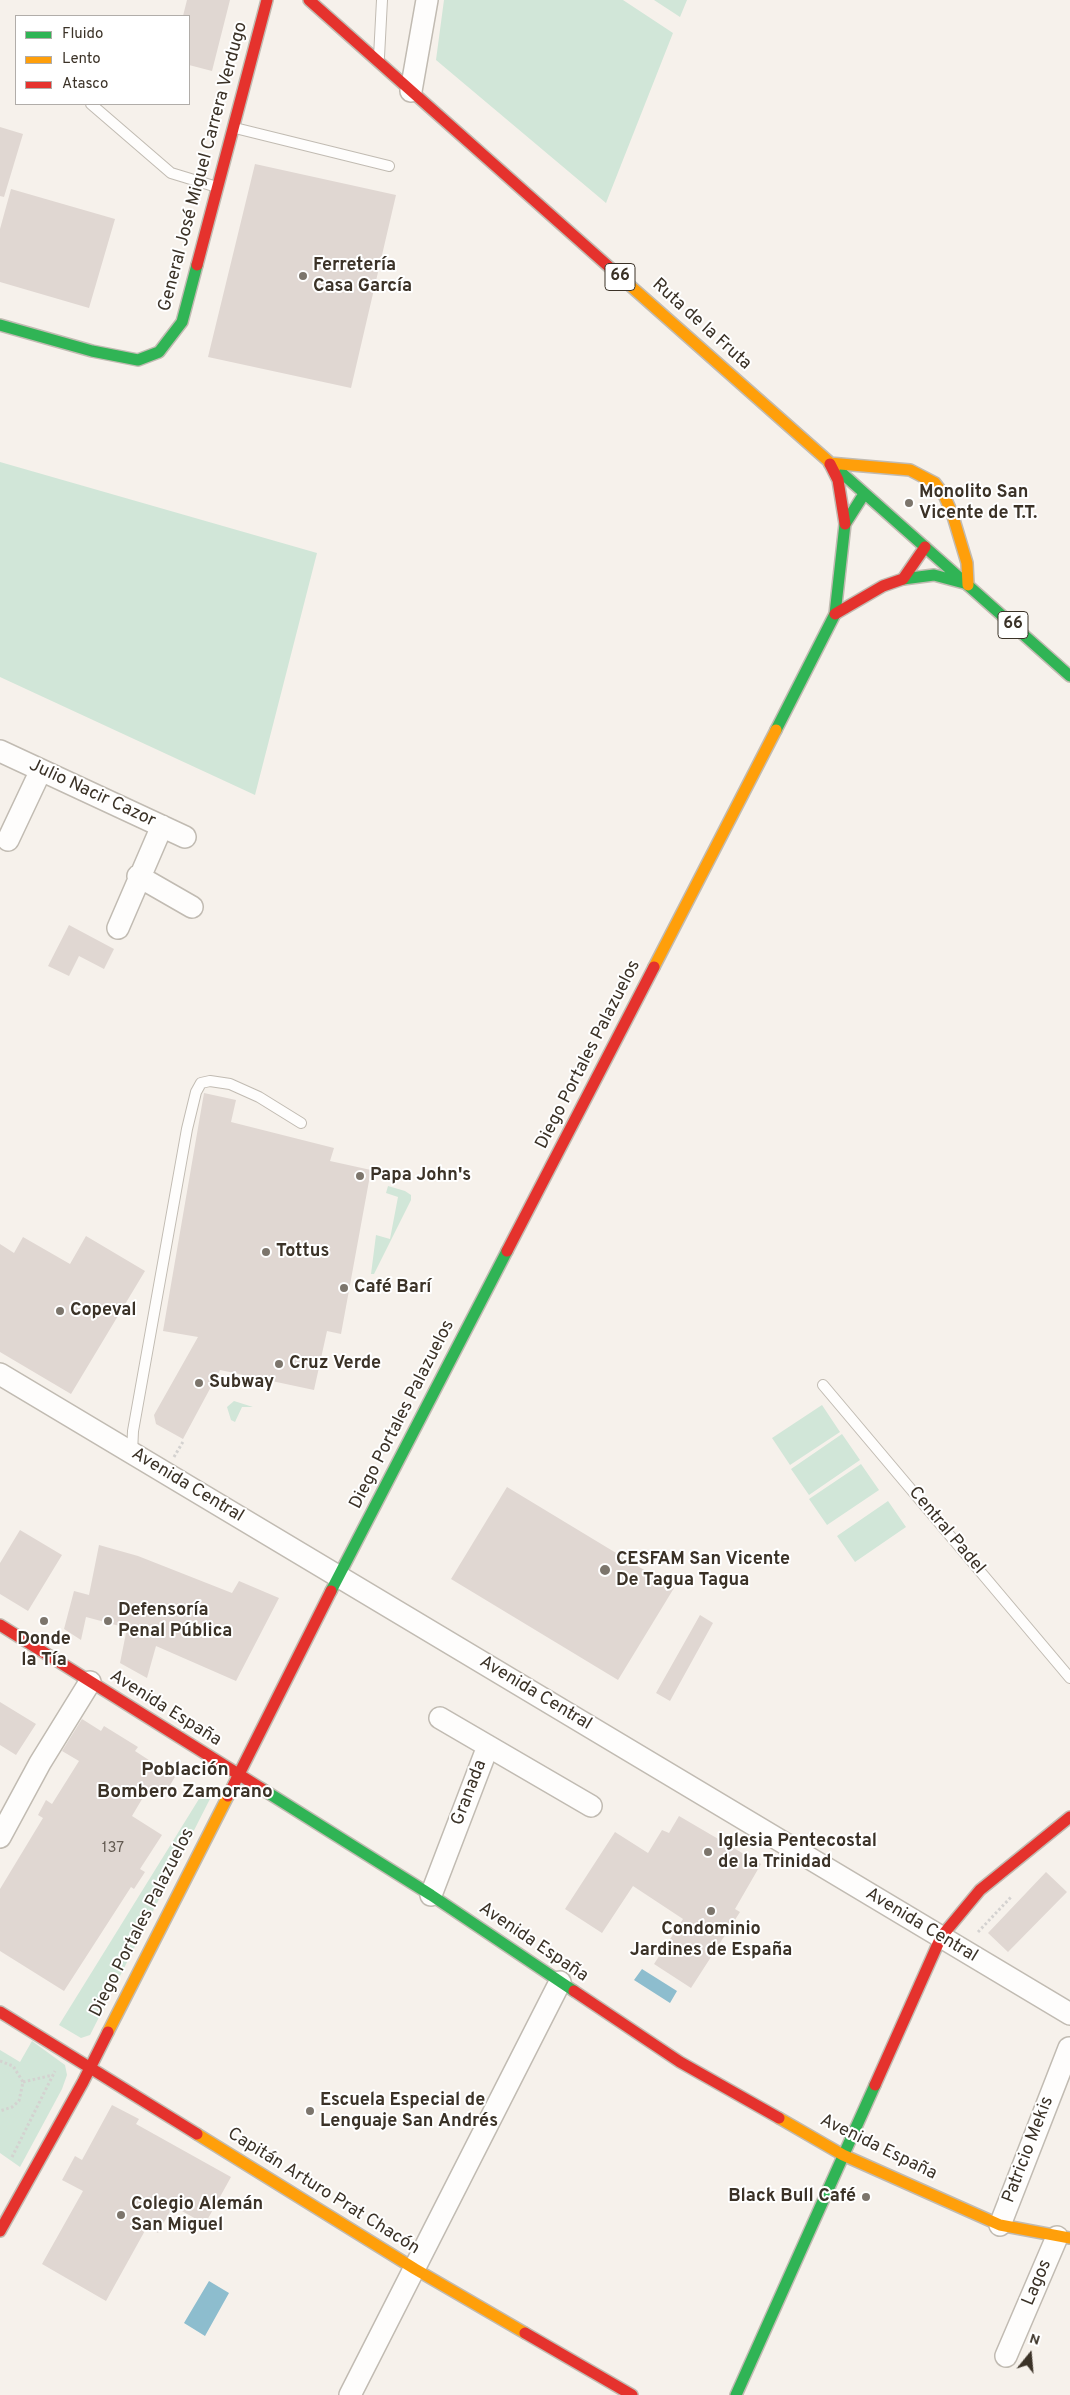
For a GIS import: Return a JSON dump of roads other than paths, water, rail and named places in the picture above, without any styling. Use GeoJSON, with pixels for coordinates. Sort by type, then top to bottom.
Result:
{"type":"FeatureCollection","features":[{"type":"Feature","properties":{"kind":"main road","name":"General José Miguel Carrera Verdugo"},"geometry":{"type":"LineString","coordinates":[[0,325],[92,351],[138,360],[159,352],[182,322],[267,0]]}},
{"type":"Feature","properties":{"kind":"main road","name":"Ruta de la Fruta"},"geometry":{"type":"LineString","coordinates":[[309,0],[829,463],[870,487],[925,547],[1070,676]]}},
{"type":"Feature","properties":{"kind":"main road"},"geometry":{"type":"LineString","coordinates":[[829,463],[898,468],[921,474],[935,483],[944,495],[967,562],[968,585],[934,575],[903,579],[883,586],[835,614]]}},
{"type":"Feature","properties":{"kind":"main road"},"geometry":{"type":"LineString","coordinates":[[829,463],[838,480],[845,524],[835,614]]}},
{"type":"Feature","properties":{"kind":"main road"},"geometry":{"type":"LineString","coordinates":[[845,524],[870,487],[898,468]]}},
{"type":"Feature","properties":{"kind":"main road"},"geometry":{"type":"LineString","coordinates":[[941,522],[944,495]]}},
{"type":"Feature","properties":{"kind":"main road"},"geometry":{"type":"LineString","coordinates":[[903,579],[933,537]]}},
{"type":"Feature","properties":{"kind":"main road","name":"Diego Portales Palazuelos"},"geometry":{"type":"LineString","coordinates":[[0,2231],[83,2082],[238,1773],[835,614]]}},
{"type":"Feature","properties":{"kind":"main road","name":"Avenida España"},"geometry":{"type":"LineString","coordinates":[[0,1625],[431,1895],[680,2062],[844,2155],[1000,2225],[1064,2238]]}},
{"type":"Feature","properties":{"kind":"main road"},"geometry":{"type":"LineString","coordinates":[[736,2395],[940,1937],[980,1890],[1070,1817]]}},
{"type":"Feature","properties":{"kind":"main road","name":"Capitán Arturo Prat Chacón"},"geometry":{"type":"LineString","coordinates":[[0,2012],[91,2066],[415,2269],[632,2395]]}},
{"type":"Feature","properties":{"kind":"street"},"geometry":{"type":"LineString","coordinates":[[411,91],[427,0]]}},
{"type":"Feature","properties":{"kind":"street","name":"Julio Nacir Cazor"},"geometry":{"type":"LineString","coordinates":[[0,751],[185,836]]}},
{"type":"Feature","properties":{"kind":"street"},"geometry":{"type":"LineString","coordinates":[[8,840],[41,770]]}},
{"type":"Feature","properties":{"kind":"street"},"geometry":{"type":"LineString","coordinates":[[118,928],[138,876],[162,826]]}},
{"type":"Feature","properties":{"kind":"street"},"geometry":{"type":"LineString","coordinates":[[138,876],[192,907]]}},
{"type":"Feature","properties":{"kind":"street","name":"Avenida Central"},"geometry":{"type":"LineString","coordinates":[[0,1374],[1070,2014]]}},
{"type":"Feature","properties":{"kind":"street"},"geometry":{"type":"LineString","coordinates":[[0,1836],[40,1763],[90,1682]]}},
{"type":"Feature","properties":{"kind":"street"},"geometry":{"type":"LineString","coordinates":[[440,1718],[488,1746]]}},
{"type":"Feature","properties":{"kind":"street","name":"Granada"},"geometry":{"type":"LineString","coordinates":[[431,1895],[488,1746],[591,1806]]}},
{"type":"Feature","properties":{"kind":"street"},"geometry":{"type":"LineString","coordinates":[[350,2395],[560,1982]]}},
{"type":"Feature","properties":{"kind":"street","name":"Patricio Mekis"},"geometry":{"type":"LineString","coordinates":[[1000,2225],[1069,2048]]}},
{"type":"Feature","properties":{"kind":"street","name":"Lagos"},"geometry":{"type":"LineString","coordinates":[[1006,2356],[1064,2238]]}},
{"type":"Feature","properties":{"kind":"lane"},"geometry":{"type":"LineString","coordinates":[[379,63],[382,0]]}},
{"type":"Feature","properties":{"kind":"lane"},"geometry":{"type":"LineString","coordinates":[[92,105],[170,173],[218,187]]}},
{"type":"Feature","properties":{"kind":"lane"},"geometry":{"type":"LineString","coordinates":[[234,128],[389,166]]}},
{"type":"Feature","properties":{"kind":"lane"},"geometry":{"type":"LineString","coordinates":[[132,1453],[133,1431],[187,1129],[196,1092],[201,1083],[210,1081],[230,1084],[259,1097],[302,1122]]}},
{"type":"Feature","properties":{"kind":"lane","name":"Central Padel"},"geometry":{"type":"LineString","coordinates":[[822,1385],[1070,1678]]}},
{"type":"Feature","properties":{"kind":"water"},"geometry":{"type":"Polygon","coordinates":[[[642,1969],[677,1991],[670,2003],[634,1980],[642,1969]]]}},
{"type":"Feature","properties":{"kind":"water"},"geometry":{"type":"Polygon","coordinates":[[[209,2281],[229,2293],[205,2336],[184,2323],[209,2281]]]}},
{"type":"Feature","properties":{"kind":"place","name":"Ferretería Casa García"},"geometry":{"type":"Point","coordinates":[303,276]}},
{"type":"Feature","properties":{"kind":"place","name":"Monolito San Vicente de T.T."},"geometry":{"type":"Point","coordinates":[909,503]}},
{"type":"Feature","properties":{"kind":"place","name":"Papa John's"},"geometry":{"type":"Point","coordinates":[360,1176]}},
{"type":"Feature","properties":{"kind":"place","name":"Tottus"},"geometry":{"type":"Point","coordinates":[266,1252]}},
{"type":"Feature","properties":{"kind":"place","name":"Café Barí"},"geometry":{"type":"Point","coordinates":[344,1288]}},
{"type":"Feature","properties":{"kind":"place","name":"Copeval"},"geometry":{"type":"Point","coordinates":[60,1311]}},
{"type":"Feature","properties":{"kind":"place","name":"Cruz Verde"},"geometry":{"type":"Point","coordinates":[279,1364]}},
{"type":"Feature","properties":{"kind":"place","name":"Subway"},"geometry":{"type":"Point","coordinates":[199,1383]}},
{"type":"Feature","properties":{"kind":"place","name":"CESFAM San Vicente De Tagua Tagua"},"geometry":{"type":"Point","coordinates":[605,1570]}},
{"type":"Feature","properties":{"kind":"place","name":"Donde la Tía"},"geometry":{"type":"Point","coordinates":[44,1621]}},
{"type":"Feature","properties":{"kind":"place","name":"Defensoría Penal Pública"},"geometry":{"type":"Point","coordinates":[108,1621]}},
{"type":"Feature","properties":{"kind":"place","name":"Iglesia Pentecostal de la Trinidad"},"geometry":{"type":"Point","coordinates":[708,1852]}},
{"type":"Feature","properties":{"kind":"place","name":"Condominio Jardines de España"},"geometry":{"type":"Point","coordinates":[711,1911]}},
{"type":"Feature","properties":{"kind":"place","name":"Escuela Especial de Lenguaje San Andrés"},"geometry":{"type":"Point","coordinates":[310,2111]}},
{"type":"Feature","properties":{"kind":"place","name":"Black Bull Café"},"geometry":{"type":"Point","coordinates":[866,2197]}},
{"type":"Feature","properties":{"kind":"place","name":"Colegio Alemán San Miguel"},"geometry":{"type":"Point","coordinates":[121,2215]}},
{"type":"Feature","properties":{"kind":"district","name":"Población Bombero Zamorano"},"geometry":{"type":"Point","coordinates":[185,1782]}}]}
